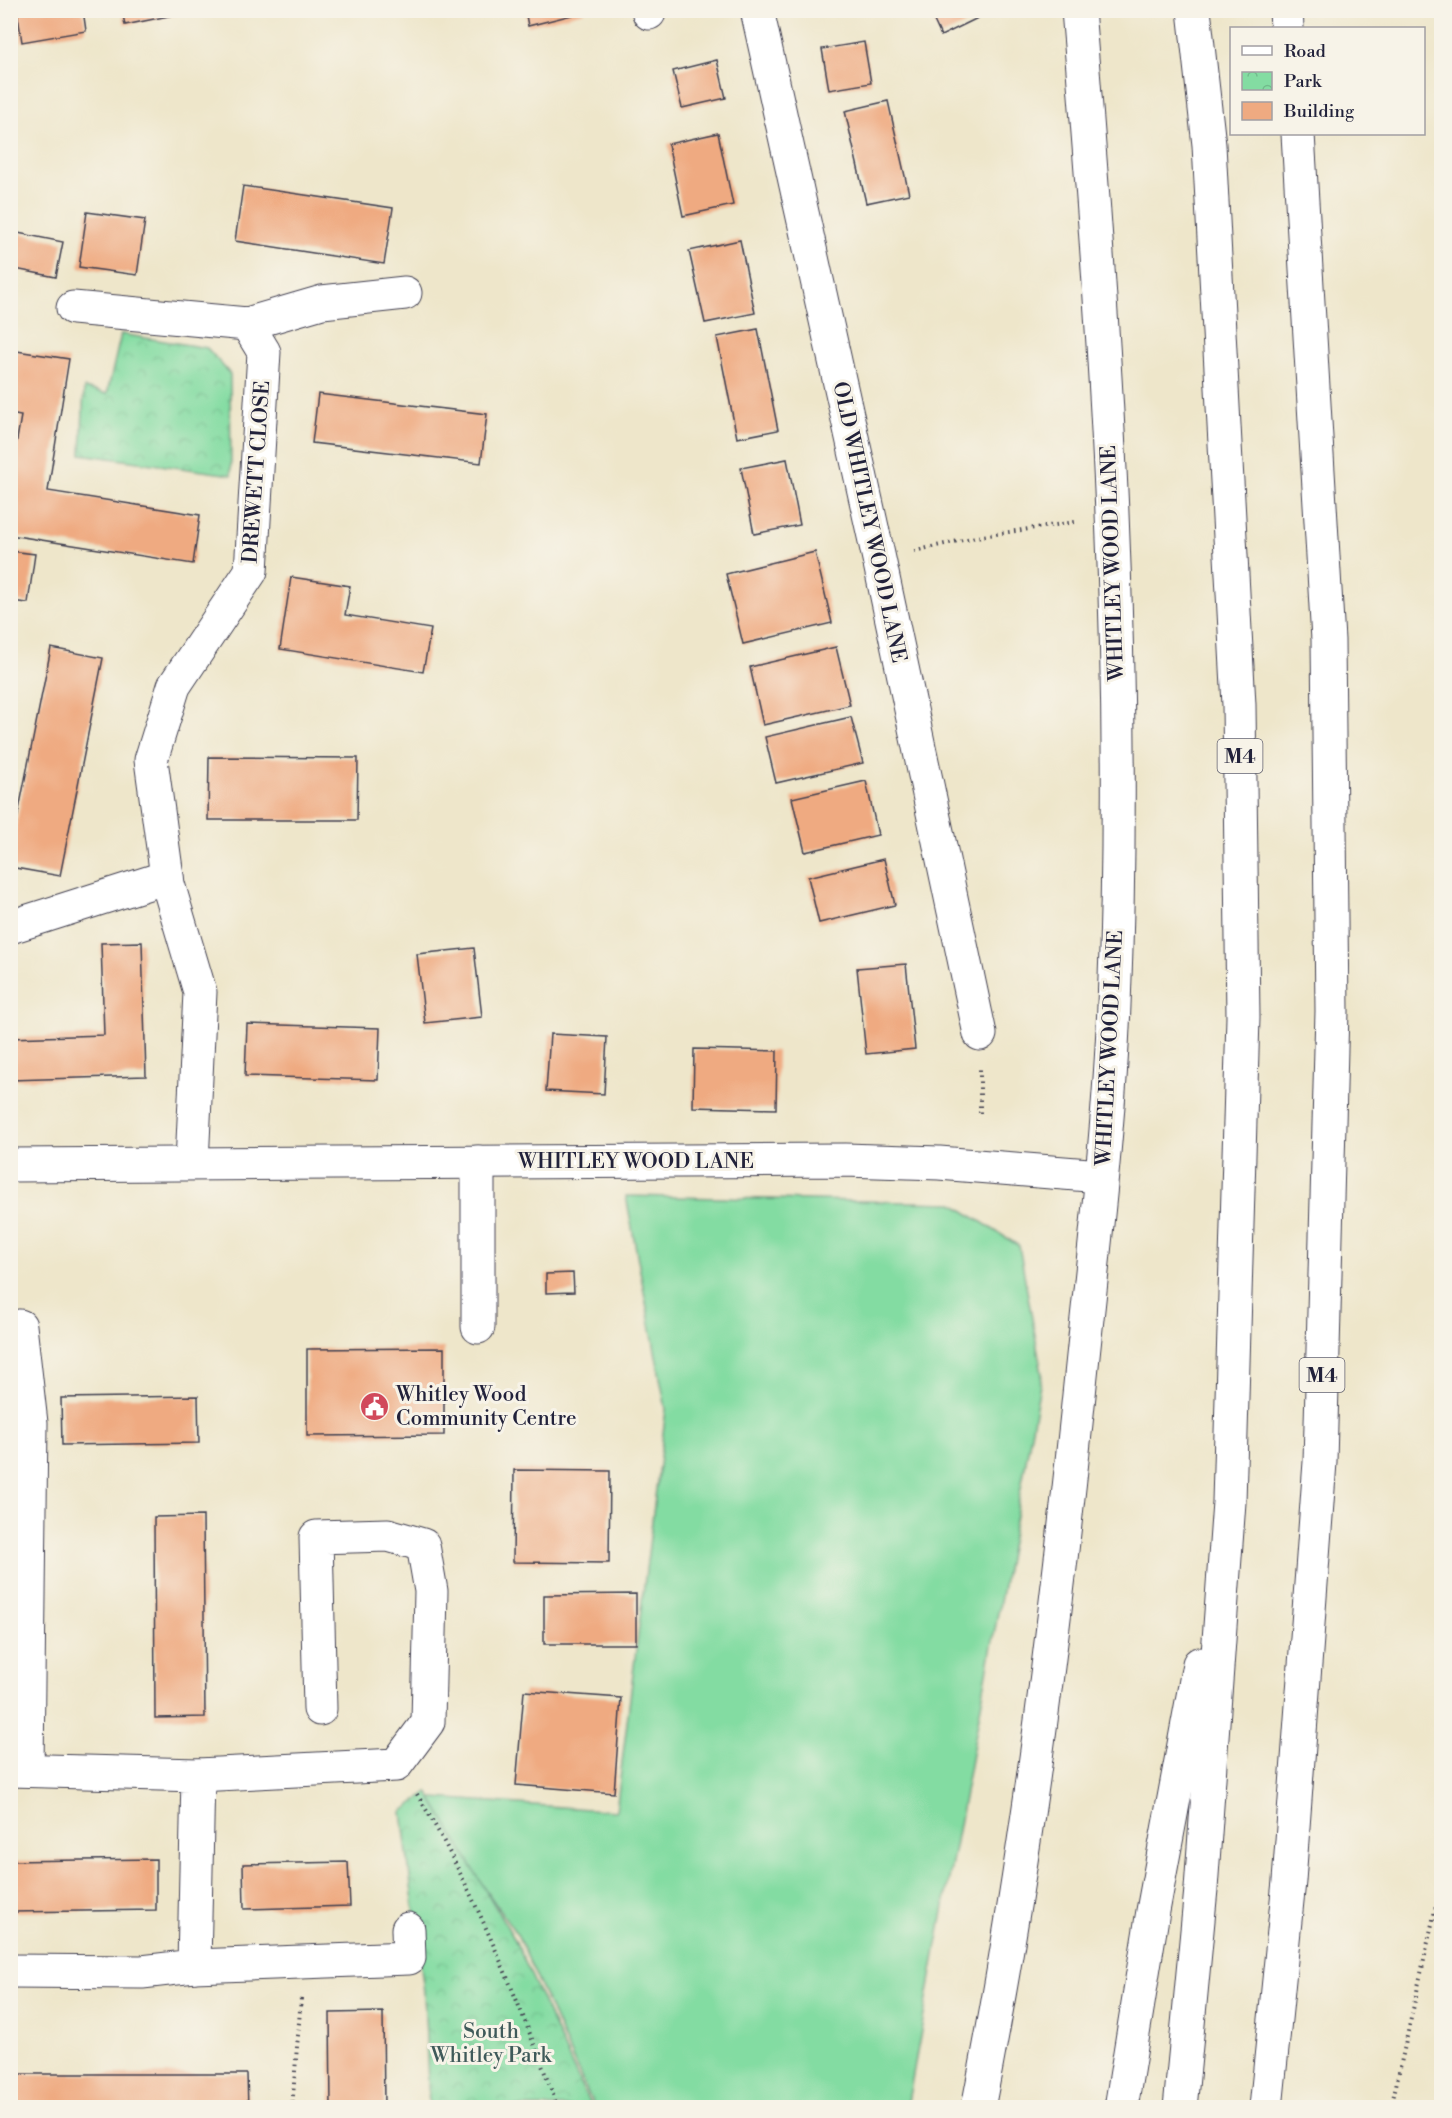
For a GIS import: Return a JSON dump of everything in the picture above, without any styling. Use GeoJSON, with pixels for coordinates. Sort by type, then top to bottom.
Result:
{"type":"FeatureCollection","features":[{"type":"Feature","properties":{"kind":"main road","name":"OLD WHITLEY WOOD LANE"},"geometry":{"type":"LineString","coordinates":[[757,10],[879,559],[980,1034]]}},
{"type":"Feature","properties":{"kind":"main road","name":"WHITLEY WOOD LANE"},"geometry":{"type":"LineString","coordinates":[[10,1165],[845,1160],[939,1163],[1101,1176],[1114,1008],[1118,824],[1116,628],[1095,213],[1078,10]]}},
{"type":"Feature","properties":{"kind":"main road","name":"M4"},"geometry":{"type":"LineString","coordinates":[[1180,2108],[1201,1889],[1229,1502],[1243,1017],[1239,705],[1209,145],[1194,10]]}},
{"type":"Feature","properties":{"kind":"main road"},"geometry":{"type":"LineString","coordinates":[[1286,10],[1287,27]]}},
{"type":"Feature","properties":{"kind":"main road","name":"M4"},"geometry":{"type":"LineString","coordinates":[[1266,2108],[1289,1881],[1320,1462],[1332,1011],[1328,640],[1298,135]]}},
{"type":"Feature","properties":{"kind":"main road"},"geometry":{"type":"LineString","coordinates":[[73,308],[247,324],[322,302],[405,292]]}},
{"type":"Feature","properties":{"kind":"main road","name":"DREWETT CLOSE"},"geometry":{"type":"LineString","coordinates":[[192,1164],[200,992],[167,877],[151,760],[174,686],[251,571],[264,352],[247,324]]}},
{"type":"Feature","properties":{"kind":"main road"},"geometry":{"type":"LineString","coordinates":[[10,927],[167,877]]}},
{"type":"Feature","properties":{"kind":"main road"},"geometry":{"type":"LineString","coordinates":[[478,1162],[478,1327]]}},
{"type":"Feature","properties":{"kind":"main road"},"geometry":{"type":"LineString","coordinates":[[978,2108],[999,1998],[1042,1722],[1057,1607],[1101,1176]]}},
{"type":"Feature","properties":{"kind":"main road"},"geometry":{"type":"LineString","coordinates":[[20,1326],[31,1423],[19,1769],[198,1775],[396,1765],[428,1722],[431,1591],[423,1545],[388,1535],[316,1537],[320,1709]]}},
{"type":"Feature","properties":{"kind":"main road","name":"M4"},"geometry":{"type":"LineString","coordinates":[[1121,2108],[1153,1911],[1229,1502]]}},
{"type":"Feature","properties":{"kind":"main road"},"geometry":{"type":"LineString","coordinates":[[194,1966],[198,1775]]}},
{"type":"Feature","properties":{"kind":"main road"},"geometry":{"type":"LineString","coordinates":[[10,1971],[142,1972],[194,1966],[305,1960],[409,1958],[408,1929]]}},
{"type":"Feature","properties":{"kind":"path"},"geometry":{"type":"LineString","coordinates":[[879,559],[976,537],[1078,522]]}},
{"type":"Feature","properties":{"kind":"path"},"geometry":{"type":"LineString","coordinates":[[980,1034],[980,1113]]}},
{"type":"Feature","properties":{"kind":"path"},"geometry":{"type":"LineString","coordinates":[[396,1765],[415,1790],[440,1832],[507,1972],[558,2108]]}},
{"type":"Feature","properties":{"kind":"path"},"geometry":{"type":"LineString","coordinates":[[1391,2108],[1436,1906],[1442,1906]]}},
{"type":"Feature","properties":{"kind":"path"},"geometry":{"type":"LineString","coordinates":[[292,2108],[305,1960]]}},
{"type":"Feature","properties":{"kind":"green space"},"geometry":{"type":"Polygon","coordinates":[[[121,334],[207,348],[230,374],[231,475],[81,454],[84,388],[107,394],[121,334]]]}},
{"type":"Feature","properties":{"kind":"green space"},"geometry":{"type":"Polygon","coordinates":[[[626,1196],[952,1203],[1019,1246],[1042,1374],[907,2107],[594,2107],[518,1936],[421,1797],[616,1811],[666,1409],[626,1196]]]}},
{"type":"Feature","properties":{"kind":"green space","name":"South Whitley Park"},"geometry":{"type":"Polygon","coordinates":[[[428,1792],[515,1940],[591,2107],[429,2107],[424,1992],[402,1812],[428,1792]]]}},
{"type":"Feature","properties":{"kind":"building"},"geometry":{"type":"Polygon","coordinates":[[[17,10],[83,10],[86,31],[22,42],[17,10]]]}},
{"type":"Feature","properties":{"kind":"building"},"geometry":{"type":"Polygon","coordinates":[[[122,10],[188,10],[188,12],[125,25],[122,10]]]}},
{"type":"Feature","properties":{"kind":"building"},"geometry":{"type":"Polygon","coordinates":[[[525,10],[584,10],[584,12],[528,26],[525,10]]]}},
{"type":"Feature","properties":{"kind":"building"},"geometry":{"type":"Polygon","coordinates":[[[929,10],[994,10],[941,36],[929,10]]]}},
{"type":"Feature","properties":{"kind":"building"},"geometry":{"type":"Polygon","coordinates":[[[864,42],[871,83],[829,90],[822,49],[864,42]]]}},
{"type":"Feature","properties":{"kind":"building"},"geometry":{"type":"Polygon","coordinates":[[[717,60],[726,98],[682,108],[673,71],[717,60]]]}},
{"type":"Feature","properties":{"kind":"building"},"geometry":{"type":"Polygon","coordinates":[[[888,101],[909,194],[866,203],[845,111],[888,101]]]}},
{"type":"Feature","properties":{"kind":"building"},"geometry":{"type":"Polygon","coordinates":[[[718,133],[733,205],[683,216],[668,144],[718,133]]]}},
{"type":"Feature","properties":{"kind":"building"},"geometry":{"type":"Polygon","coordinates":[[[243,186],[393,208],[384,264],[235,241],[243,186]]]}},
{"type":"Feature","properties":{"kind":"building"},"geometry":{"type":"Polygon","coordinates":[[[87,212],[145,220],[137,275],[79,267],[87,212]]]}},
{"type":"Feature","properties":{"kind":"building"},"geometry":{"type":"Polygon","coordinates":[[[13,232],[63,242],[56,277],[10,268],[13,232]]]}},
{"type":"Feature","properties":{"kind":"building"},"geometry":{"type":"Polygon","coordinates":[[[740,240],[755,313],[705,323],[689,251],[740,240]]]}},
{"type":"Feature","properties":{"kind":"building"},"geometry":{"type":"Polygon","coordinates":[[[10,276],[16,277],[12,308],[10,308],[10,276]]]}},
{"type":"Feature","properties":{"kind":"building"},"geometry":{"type":"Polygon","coordinates":[[[758,329],[778,430],[737,438],[717,337],[758,329]]]}},
{"type":"Feature","properties":{"kind":"building"},"geometry":{"type":"Polygon","coordinates":[[[10,350],[69,359],[48,491],[200,515],[193,564],[10,535],[10,480],[21,416],[10,414],[10,350]]]}},
{"type":"Feature","properties":{"kind":"building"},"geometry":{"type":"Polygon","coordinates":[[[318,394],[487,414],[481,463],[312,443],[318,394]]]}},
{"type":"Feature","properties":{"kind":"building"},"geometry":{"type":"Polygon","coordinates":[[[787,459],[800,525],[754,534],[741,468],[787,459]]]}},
{"type":"Feature","properties":{"kind":"building"},"geometry":{"type":"Polygon","coordinates":[[[10,551],[35,554],[28,603],[10,601],[10,551]]]}},
{"type":"Feature","properties":{"kind":"building"},"geometry":{"type":"Polygon","coordinates":[[[815,552],[832,623],[743,644],[726,574],[815,552]]]}},
{"type":"Feature","properties":{"kind":"building"},"geometry":{"type":"Polygon","coordinates":[[[291,577],[350,586],[345,615],[431,629],[423,672],[280,649],[291,577]]]}},
{"type":"Feature","properties":{"kind":"building"},"geometry":{"type":"Polygon","coordinates":[[[836,647],[850,705],[763,725],[750,667],[836,647]]]}},
{"type":"Feature","properties":{"kind":"building"},"geometry":{"type":"Polygon","coordinates":[[[51,648],[103,658],[60,876],[10,867],[10,855],[51,648]]]}},
{"type":"Feature","properties":{"kind":"building"},"geometry":{"type":"Polygon","coordinates":[[[851,717],[863,763],[776,783],[765,737],[851,717]]]}},
{"type":"Feature","properties":{"kind":"building"},"geometry":{"type":"Polygon","coordinates":[[[209,757],[358,758],[357,820],[208,820],[209,757]]]}},
{"type":"Feature","properties":{"kind":"building"},"geometry":{"type":"Polygon","coordinates":[[[866,781],[878,835],[805,852],[792,798],[866,781]]]}},
{"type":"Feature","properties":{"kind":"building"},"geometry":{"type":"Polygon","coordinates":[[[884,859],[895,905],[819,923],[808,877],[884,859]]]}},
{"type":"Feature","properties":{"kind":"building"},"geometry":{"type":"Polygon","coordinates":[[[142,942],[146,1076],[10,1080],[10,1038],[104,1035],[101,943],[142,942]]]}},
{"type":"Feature","properties":{"kind":"building"},"geometry":{"type":"Polygon","coordinates":[[[474,948],[482,1017],[425,1023],[417,954],[474,948]]]}},
{"type":"Feature","properties":{"kind":"building"},"geometry":{"type":"Polygon","coordinates":[[[906,964],[915,1049],[866,1054],[857,968],[906,964]]]}},
{"type":"Feature","properties":{"kind":"building"},"geometry":{"type":"Polygon","coordinates":[[[247,1024],[380,1028],[378,1080],[245,1076],[247,1024]]]}},
{"type":"Feature","properties":{"kind":"building"},"geometry":{"type":"Polygon","coordinates":[[[550,1034],[607,1037],[604,1094],[546,1091],[550,1034]]]}},
{"type":"Feature","properties":{"kind":"building"},"geometry":{"type":"Polygon","coordinates":[[[694,1049],[777,1051],[776,1109],[693,1107],[694,1049]]]}},
{"type":"Feature","properties":{"kind":"building"},"geometry":{"type":"Polygon","coordinates":[[[573,1273],[574,1292],[546,1293],[546,1274],[573,1273]]]}},
{"type":"Feature","properties":{"kind":"building"},"geometry":{"type":"Polygon","coordinates":[[[444,1348],[444,1435],[307,1436],[307,1349],[444,1348]]]}},
{"type":"Feature","properties":{"kind":"building"},"geometry":{"type":"Polygon","coordinates":[[[198,1396],[199,1443],[62,1445],[61,1398],[198,1396]]]}},
{"type":"Feature","properties":{"kind":"building"},"geometry":{"type":"Polygon","coordinates":[[[514,1470],[610,1471],[609,1563],[513,1562],[514,1470]]]}},
{"type":"Feature","properties":{"kind":"building"},"geometry":{"type":"Polygon","coordinates":[[[203,1516],[205,1717],[155,1718],[154,1517],[203,1516]]]}},
{"type":"Feature","properties":{"kind":"building"},"geometry":{"type":"Polygon","coordinates":[[[636,1594],[636,1644],[544,1644],[544,1595],[636,1594]]]}},
{"type":"Feature","properties":{"kind":"building"},"geometry":{"type":"Polygon","coordinates":[[[524,1691],[621,1698],[614,1793],[516,1785],[524,1691]]]}},
{"type":"Feature","properties":{"kind":"building"},"geometry":{"type":"Polygon","coordinates":[[[156,1859],[156,1910],[10,1912],[10,1861],[156,1859]]]}},
{"type":"Feature","properties":{"kind":"building"},"geometry":{"type":"Polygon","coordinates":[[[348,1862],[350,1906],[244,1909],[243,1864],[348,1862]]]}},
{"type":"Feature","properties":{"kind":"building"},"geometry":{"type":"Polygon","coordinates":[[[383,2012],[384,2108],[331,2108],[330,2013],[383,2012]]]}},
{"type":"Feature","properties":{"kind":"building"},"geometry":{"type":"Polygon","coordinates":[[[10,2074],[247,2074],[248,2108],[10,2108],[10,2074]]]}},
{"type":"Feature","properties":{"kind":"place","name":"Whitley Wood Community Centre"},"geometry":{"type":"Point","coordinates":[375,1406]}}]}
